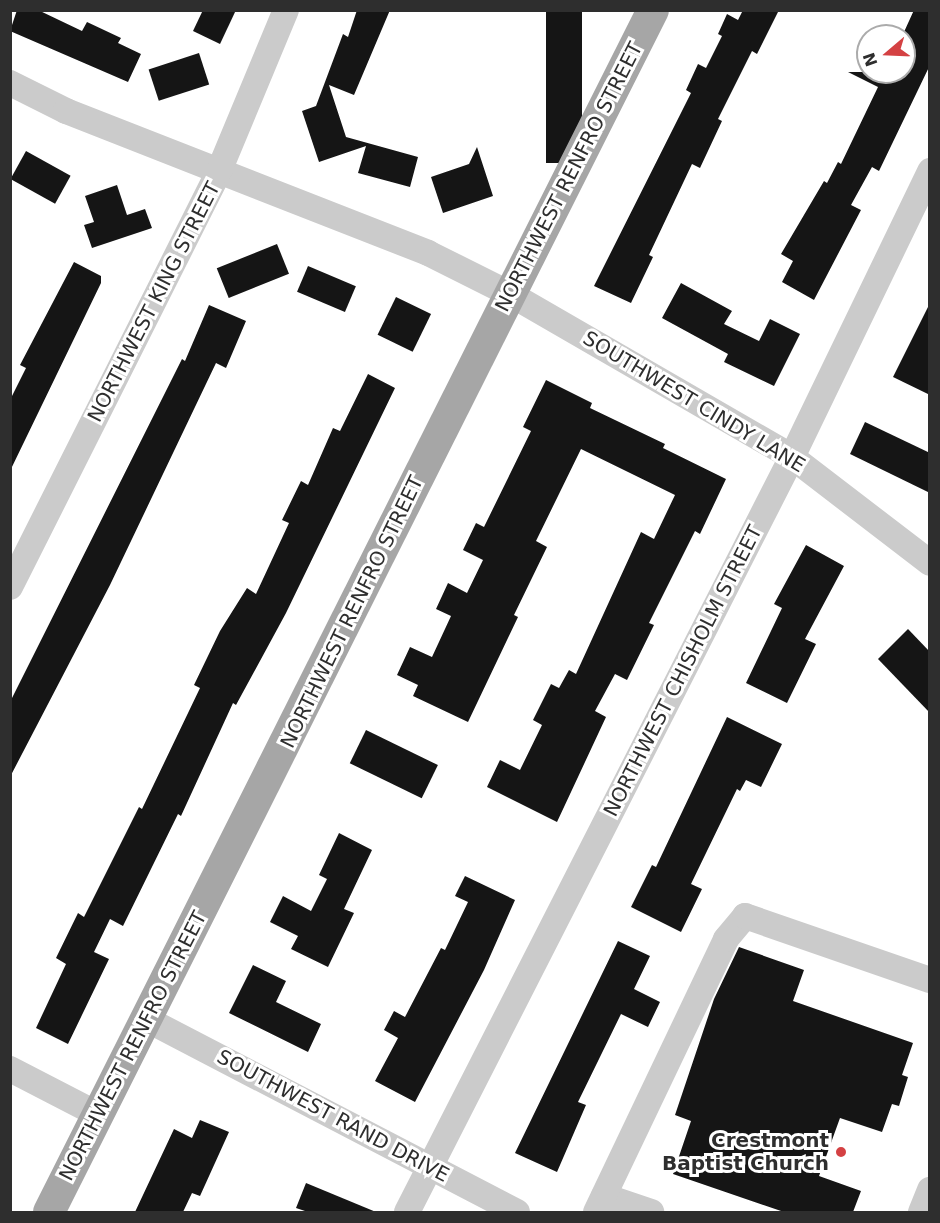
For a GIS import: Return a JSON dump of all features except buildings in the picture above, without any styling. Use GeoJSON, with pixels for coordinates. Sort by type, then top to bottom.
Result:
{"type":"FeatureCollection","features":[{"type":"Feature","properties":{"kind":"main road","name":"NORTHWEST RENFRO STREET"},"geometry":{"type":"LineString","coordinates":[[49,1212],[97,1114],[148,1020],[653,10]]}},
{"type":"Feature","properties":{"kind":"street","name":"NORTHWEST KING STREET"},"geometry":{"type":"LineString","coordinates":[[10,588],[219,171],[286,10]]}},
{"type":"Feature","properties":{"kind":"street","name":"SOUTHWEST CINDY LANE"},"geometry":{"type":"LineString","coordinates":[[10,83],[66,111],[428,253],[510,294],[792,457],[930,563]]}},
{"type":"Feature","properties":{"kind":"street","name":"NORTHWEST CHISHOLM STREET"},"geometry":{"type":"LineString","coordinates":[[407,1212],[792,457],[930,171]]}},
{"type":"Feature","properties":{"kind":"street"},"geometry":{"type":"LineString","coordinates":[[651,1212],[600,1204],[726,939],[745,916],[930,980]]}},
{"type":"Feature","properties":{"kind":"street","name":"SOUTHWEST RAND DRIVE"},"geometry":{"type":"LineString","coordinates":[[148,1020],[517,1212]]}},
{"type":"Feature","properties":{"kind":"street"},"geometry":{"type":"LineString","coordinates":[[10,1069],[97,1114]]}},
{"type":"Feature","properties":{"kind":"street"},"geometry":{"type":"LineString","coordinates":[[921,1212],[930,1190]]}},
{"type":"Feature","properties":{"kind":"place","name":"Crestmont Baptist Church"},"geometry":{"type":"Point","coordinates":[841,1152]}}]}
